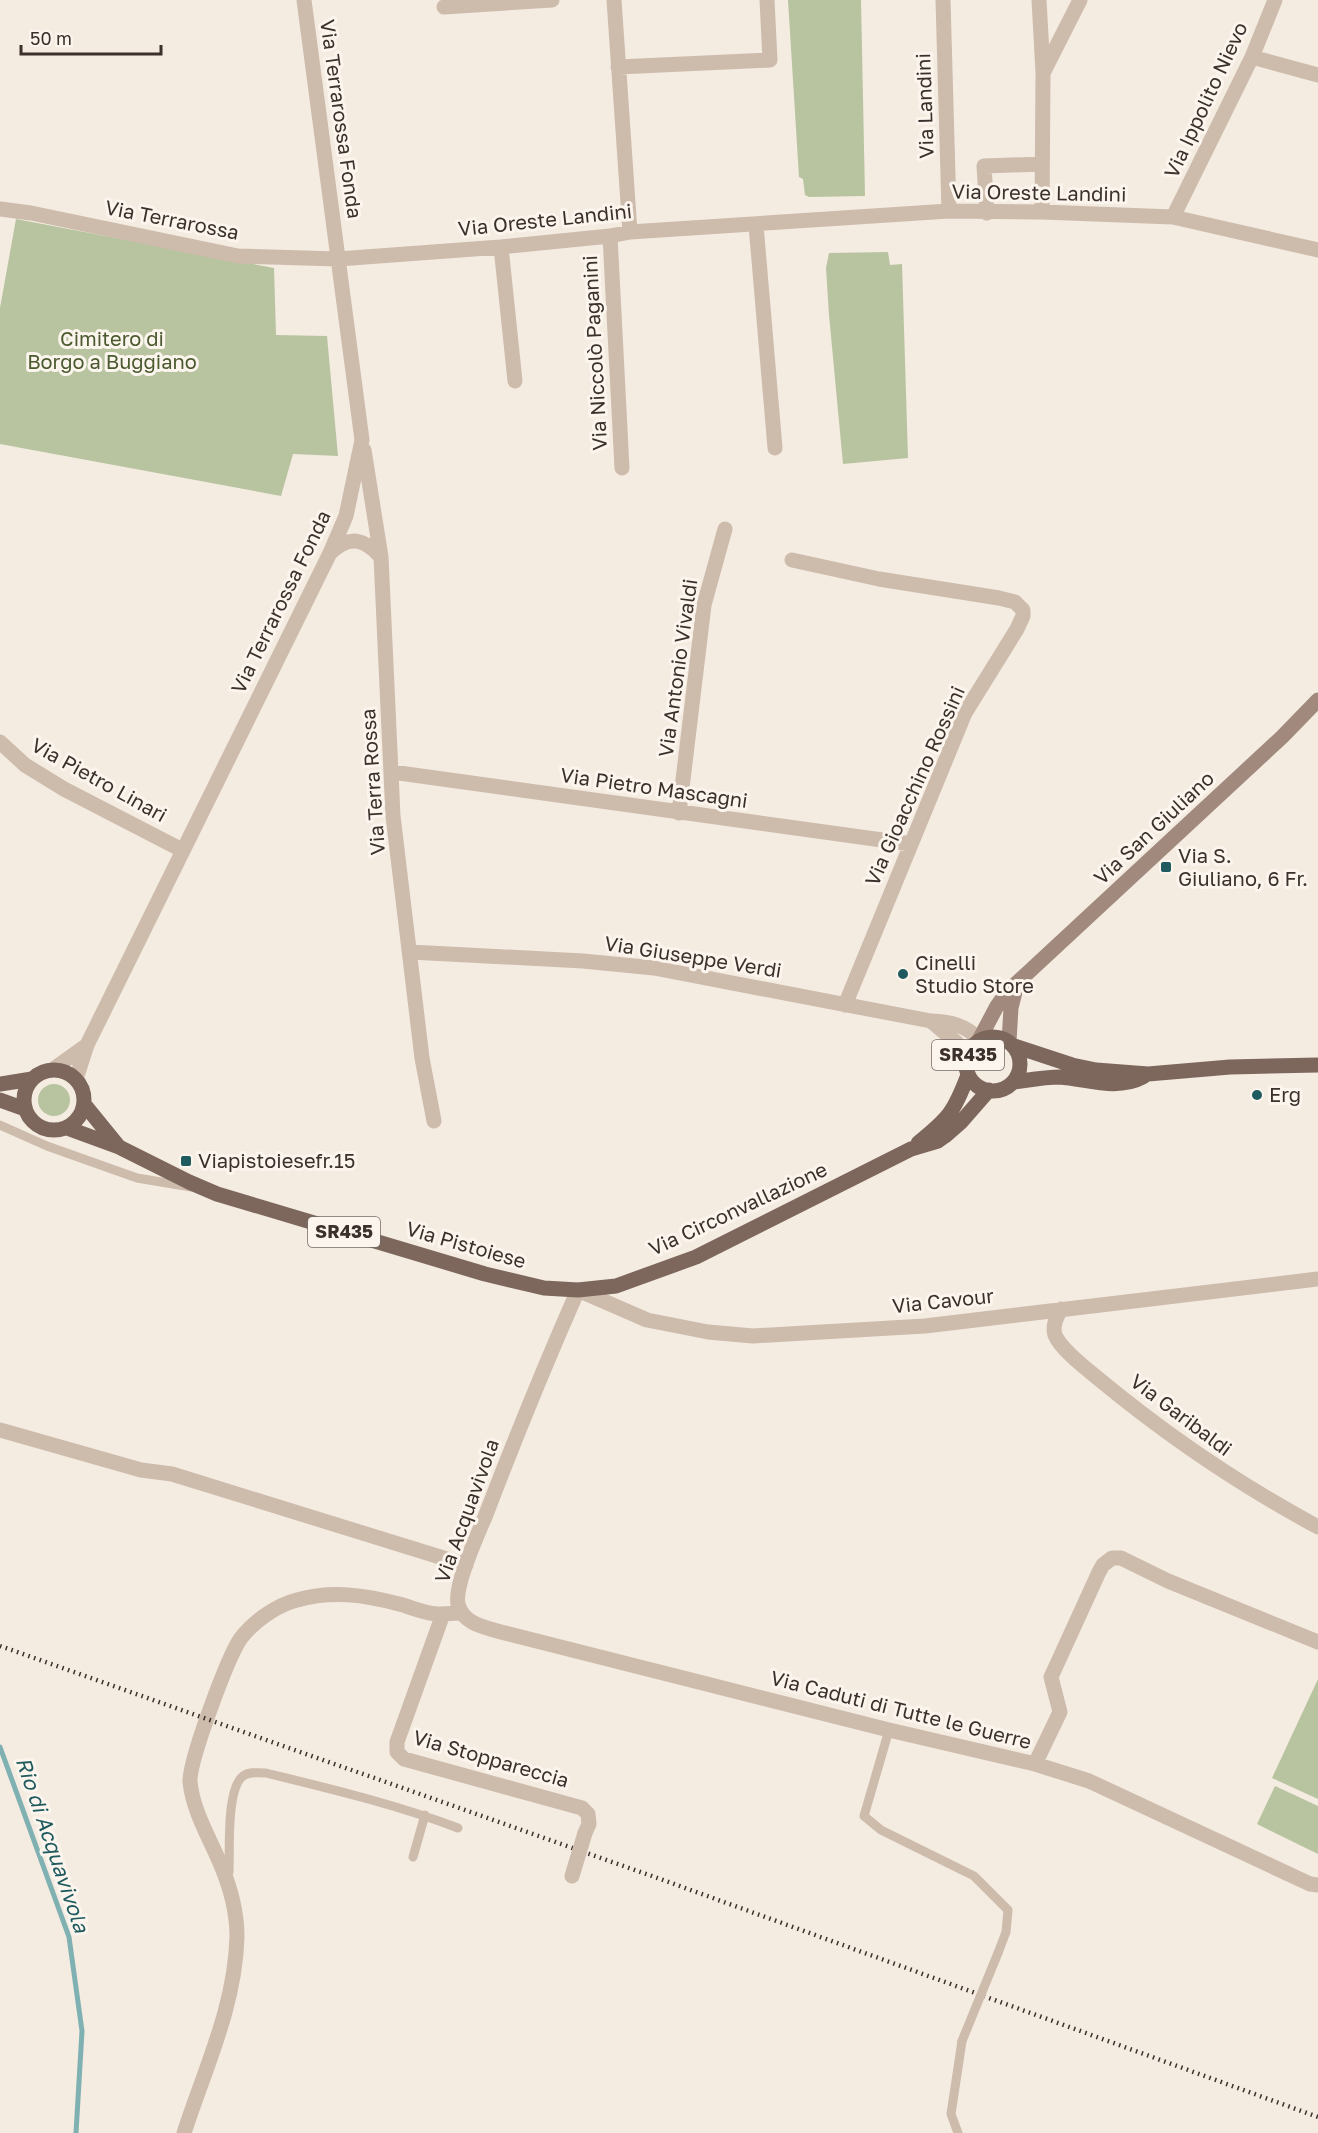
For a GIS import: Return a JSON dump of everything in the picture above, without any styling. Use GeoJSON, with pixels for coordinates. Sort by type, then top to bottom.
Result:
{"type":"FeatureCollection","features":[{"type":"Feature","properties":{"kind":"main road","name":"Via San Giuliano"},"geometry":{"type":"LineString","coordinates":[[979,1040],[1004,996],[1282,737],[1318,700]]}},
{"type":"Feature","properties":{"kind":"main road"},"geometry":{"type":"LineString","coordinates":[[1012,1044],[1011,1008],[1017,984]]}},
{"type":"Feature","properties":{"kind":"main road","name":"SR435"},"geometry":{"type":"LineString","coordinates":[[967,1056],[979,1040],[998,1037],[1072,1065],[1096,1070],[1148,1074],[1230,1066],[1318,1065]]}},
{"type":"Feature","properties":{"kind":"main road","name":"SR435"},"geometry":{"type":"LineString","coordinates":[[1012,1044],[1019,1056],[1020,1067],[1014,1082]]}},
{"type":"Feature","properties":{"kind":"main road","name":"Via Circonvallazione"},"geometry":{"type":"LineString","coordinates":[[911,1149],[936,1130],[951,1114],[968,1075],[967,1056]]}},
{"type":"Feature","properties":{"kind":"main road"},"geometry":{"type":"LineString","coordinates":[[25,1108],[24,1096],[32,1079],[38,1074],[52,1070],[65,1072],[76,1079]]}},
{"type":"Feature","properties":{"kind":"main road","name":"SR435"},"geometry":{"type":"LineString","coordinates":[[968,1075],[979,1087],[989,1090],[1004,1089],[1014,1082],[1054,1077],[1116,1083],[1136,1080],[1148,1074]]}},
{"type":"Feature","properties":{"kind":"main road"},"geometry":{"type":"LineString","coordinates":[[0,1084],[32,1079]]}},
{"type":"Feature","properties":{"kind":"main road","name":"Via Pistoiese"},"geometry":{"type":"LineString","coordinates":[[76,1079],[83,1090],[84,1104],[119,1147]]}},
{"type":"Feature","properties":{"kind":"main road","name":"Via Circonvallazione"},"geometry":{"type":"LineString","coordinates":[[578,1290],[616,1286],[696,1257],[911,1149],[938,1141],[961,1122],[989,1090]]}},
{"type":"Feature","properties":{"kind":"main road","name":"Via Pistoiese"},"geometry":{"type":"LineString","coordinates":[[0,1100],[25,1108],[38,1126],[53,1131],[67,1128],[119,1147],[206,1190],[485,1274],[544,1288],[578,1290]]}},
{"type":"Feature","properties":{"kind":"main road"},"geometry":{"type":"LineString","coordinates":[[67,1128],[79,1118],[84,1104]]}},
{"type":"Feature","properties":{"kind":"street","name":"Via Terrarossa Fonda"},"geometry":{"type":"LineString","coordinates":[[76,1079],[87,1045],[330,553],[346,516],[362,440],[304,0]]}},
{"type":"Feature","properties":{"kind":"street"},"geometry":{"type":"LineString","coordinates":[[444,7],[552,0]]}},
{"type":"Feature","properties":{"kind":"street"},"geometry":{"type":"LineString","coordinates":[[614,0],[630,232]]}},
{"type":"Feature","properties":{"kind":"street"},"geometry":{"type":"LineString","coordinates":[[618,67],[770,60],[767,0]]}},
{"type":"Feature","properties":{"kind":"street","name":"Via Landini"},"geometry":{"type":"LineString","coordinates":[[943,0],[949,211]]}},
{"type":"Feature","properties":{"kind":"street"},"geometry":{"type":"LineString","coordinates":[[1039,0],[1044,73],[1042,212]]}},
{"type":"Feature","properties":{"kind":"street"},"geometry":{"type":"LineString","coordinates":[[1044,73],[1080,0]]}},
{"type":"Feature","properties":{"kind":"street","name":"Via Ippolito Nievo"},"geometry":{"type":"LineString","coordinates":[[1173,217],[1252,57],[1275,0]]}},
{"type":"Feature","properties":{"kind":"street"},"geometry":{"type":"LineString","coordinates":[[1252,57],[1318,75]]}},
{"type":"Feature","properties":{"kind":"street"},"geometry":{"type":"LineString","coordinates":[[987,213],[984,166],[1042,164]]}},
{"type":"Feature","properties":{"kind":"street","name":"Via Terrarossa"},"geometry":{"type":"LineString","coordinates":[[0,209],[32,213],[238,256],[338,259]]}},
{"type":"Feature","properties":{"kind":"street","name":"Via Oreste Landini"},"geometry":{"type":"LineString","coordinates":[[338,259],[501,247],[630,232],[949,211],[1173,217],[1318,250]]}},
{"type":"Feature","properties":{"kind":"street"},"geometry":{"type":"LineString","coordinates":[[756,225],[775,448]]}},
{"type":"Feature","properties":{"kind":"street","name":"Via Niccolò Paganini"},"geometry":{"type":"LineString","coordinates":[[610,236],[621,468]]}},
{"type":"Feature","properties":{"kind":"street"},"geometry":{"type":"LineString","coordinates":[[501,247],[515,381]]}},
{"type":"Feature","properties":{"kind":"street","name":"Via Terra Rossa"},"geometry":{"type":"LineString","coordinates":[[362,440],[381,556],[393,816],[422,1058],[435,1121]]}},
{"type":"Feature","properties":{"kind":"street","name":"Via Antonio Vivaldi"},"geometry":{"type":"LineString","coordinates":[[679,813],[704,605],[725,530]]}},
{"type":"Feature","properties":{"kind":"street"},"geometry":{"type":"LineString","coordinates":[[330,553],[338,545],[352,541],[367,543],[381,556]]}},
{"type":"Feature","properties":{"kind":"street","name":"Via Gioacchino Rossini"},"geometry":{"type":"LineString","coordinates":[[792,560],[879,579],[999,598],[1015,602],[1023,610],[1023,616],[1017,629],[965,713],[845,1005]]}},
{"type":"Feature","properties":{"kind":"street","name":"Via Pietro Linari"},"geometry":{"type":"LineString","coordinates":[[0,742],[19,760],[56,784],[182,850]]}},
{"type":"Feature","properties":{"kind":"street","name":"Via Pietro Mascagni"},"geometry":{"type":"LineString","coordinates":[[392,772],[911,844]]}},
{"type":"Feature","properties":{"kind":"street","name":"Via Giuseppe Verdi"},"geometry":{"type":"LineString","coordinates":[[410,952],[633,966],[959,1026],[971,1031],[979,1040]]}},
{"type":"Feature","properties":{"kind":"street","name":"Via Giuseppe Verdi"},"geometry":{"type":"LineString","coordinates":[[931,1021],[957,1043],[967,1056]]}},
{"type":"Feature","properties":{"kind":"street","name":"Via Terrarossa Fonda"},"geometry":{"type":"LineString","coordinates":[[52,1070],[87,1045]]}},
{"type":"Feature","properties":{"kind":"street","name":"Via Cavour"},"geometry":{"type":"LineString","coordinates":[[578,1290],[647,1320],[708,1332],[753,1336],[926,1326],[1318,1280]]}},
{"type":"Feature","properties":{"kind":"street","name":"Via Acquavivola"},"geometry":{"type":"LineString","coordinates":[[184,2133],[224,2018],[235,1971],[237,1934],[232,1898],[205,1832],[190,1782],[193,1763],[213,1701],[241,1638],[262,1618],[281,1606],[296,1600],[326,1594],[361,1595],[437,1614],[461,1613],[457,1602],[466,1564],[533,1392],[578,1290]]}},
{"type":"Feature","properties":{"kind":"street","name":"Via Garibaldi"},"geometry":{"type":"LineString","coordinates":[[1061,1309],[1054,1323],[1055,1334],[1060,1343],[1085,1368],[1196,1454],[1254,1491],[1318,1527]]}},
{"type":"Feature","properties":{"kind":"street"},"geometry":{"type":"LineString","coordinates":[[0,1431],[141,1470],[172,1474],[466,1564]]}},
{"type":"Feature","properties":{"kind":"street"},"geometry":{"type":"LineString","coordinates":[[1035,1764],[1060,1712],[1051,1677],[1103,1565],[1112,1558],[1121,1558],[1168,1581],[1318,1642]]}},
{"type":"Feature","properties":{"kind":"street","name":"Via Caduti di Tutte le Guerre"},"geometry":{"type":"LineString","coordinates":[[461,1613],[474,1624],[501,1632],[889,1730],[1035,1764],[1089,1781],[1310,1884],[1318,1885]]}},
{"type":"Feature","properties":{"kind":"street","name":"Via Stoppareccia"},"geometry":{"type":"LineString","coordinates":[[443,1614],[397,1742],[397,1752],[404,1759],[582,1808],[588,1814],[589,1824],[572,1876]]}},
{"type":"Feature","properties":{"kind":"lane","name":"Via Pistoiese"},"geometry":{"type":"LineString","coordinates":[[0,1125],[47,1146],[137,1178],[206,1190]]}},
{"type":"Feature","properties":{"kind":"lane"},"geometry":{"type":"LineString","coordinates":[[889,1730],[864,1816],[881,1830],[974,1876],[1008,1910],[1006,1932],[962,2041],[951,2114],[958,2133]]}},
{"type":"Feature","properties":{"kind":"lane"},"geometry":{"type":"LineString","coordinates":[[224,1874],[230,1872],[230,1830],[237,1783],[243,1776],[251,1773],[277,1776],[375,1800],[458,1828]]}},
{"type":"Feature","properties":{"kind":"lane"},"geometry":{"type":"LineString","coordinates":[[413,1857],[425,1815]]}},
{"type":"Feature","properties":{"kind":"green space"},"geometry":{"type":"Polygon","coordinates":[[[788,0],[861,0],[865,196],[809,197],[805,195],[803,179],[799,177],[788,0]]]}},
{"type":"Feature","properties":{"kind":"green space","name":"Cimitero di Borgo a Buggiano"},"geometry":{"type":"Polygon","coordinates":[[[16,219],[274,268],[276,335],[327,336],[338,456],[293,454],[281,496],[0,444],[0,308],[16,219]]]}},
{"type":"Feature","properties":{"kind":"green space"},"geometry":{"type":"Polygon","coordinates":[[[888,252],[890,265],[902,264],[908,458],[843,464],[829,315],[826,268],[829,253],[888,252]]]}},
{"type":"Feature","properties":{"kind":"green space"},"geometry":{"type":"Polygon","coordinates":[[[54,1084],[65,1089],[70,1100],[65,1111],[54,1116],[43,1111],[38,1100],[43,1089],[54,1084]]]}},
{"type":"Feature","properties":{"kind":"green space"},"geometry":{"type":"Polygon","coordinates":[[[1318,1679],[1318,1799],[1272,1778],[1318,1679]]]}},
{"type":"Feature","properties":{"kind":"green space"},"geometry":{"type":"Polygon","coordinates":[[[1275,1786],[1318,1806],[1318,1854],[1257,1824],[1275,1786]]]}},
{"type":"Feature","properties":{"kind":"waterway","name":"Rio di Acquavivola"},"geometry":{"type":"LineString","coordinates":[[0,1747],[69,1937],[82,2031],[76,2133]]}},
{"type":"Feature","properties":{"kind":"railway"},"geometry":{"type":"LineString","coordinates":[[0,1646],[652,1876],[1318,2117]]}},
{"type":"Feature","properties":{"kind":"place","name":"Via S. Giuliano, 6 Fr."},"geometry":{"type":"Point","coordinates":[1166,867]}},
{"type":"Feature","properties":{"kind":"place","name":"Cinelli Studio Store"},"geometry":{"type":"Point","coordinates":[903,974]}},
{"type":"Feature","properties":{"kind":"place","name":"Erg"},"geometry":{"type":"Point","coordinates":[1257,1095]}},
{"type":"Feature","properties":{"kind":"place","name":"Viapistoiesefr.15"},"geometry":{"type":"Point","coordinates":[186,1161]}}]}
